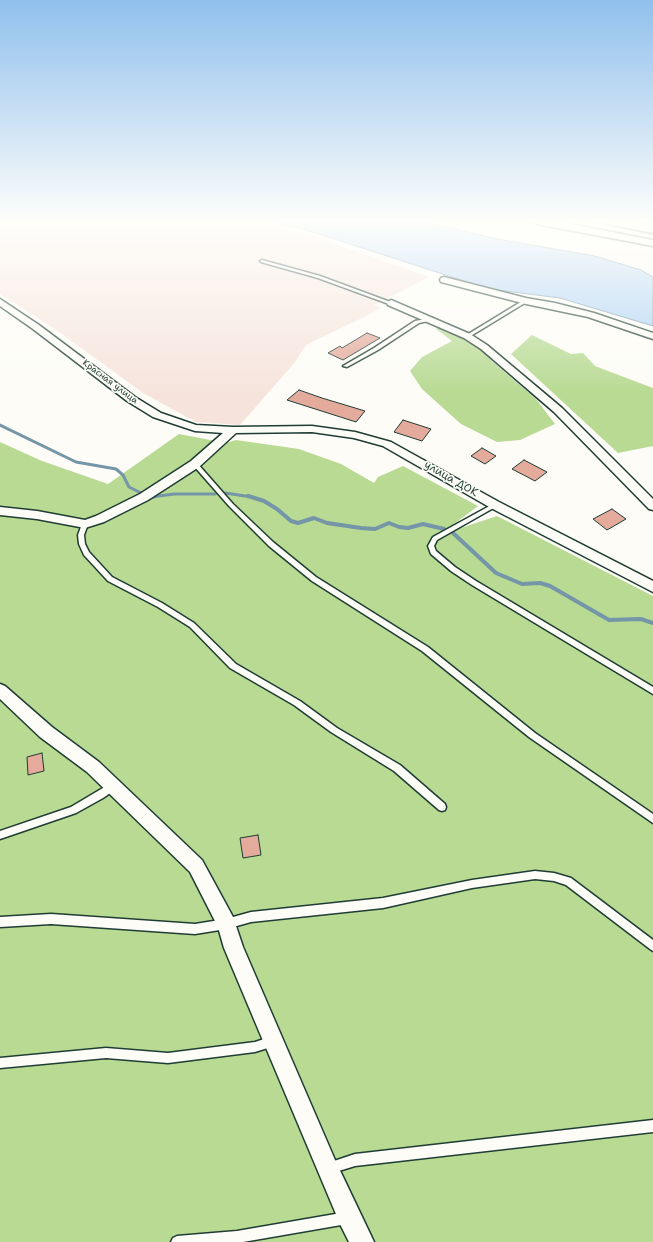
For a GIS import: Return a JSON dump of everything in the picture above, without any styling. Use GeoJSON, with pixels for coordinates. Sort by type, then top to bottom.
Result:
{"type":"FeatureCollection","features":[{"type":"Feature","properties":{"kind":"street"},"geometry":{"type":"LineString","coordinates":[[444,280],[526,301],[591,314],[653,336]]}},
{"type":"Feature","properties":{"kind":"street","name":"Красная улица"},"geometry":{"type":"LineString","coordinates":[[0,302],[36,327],[131,399],[157,415],[195,428],[233,430]]}},
{"type":"Feature","properties":{"kind":"street"},"geometry":{"type":"LineString","coordinates":[[391,303],[467,336],[484,347],[558,410],[653,506]]}},
{"type":"Feature","properties":{"kind":"street","name":"улица ДОК"},"geometry":{"type":"LineString","coordinates":[[233,430],[312,429],[336,431],[387,444],[495,505],[653,586]]}},
{"type":"Feature","properties":{"kind":"street"},"geometry":{"type":"LineString","coordinates":[[0,511],[37,515],[85,524],[100,519],[126,507],[195,464],[233,430]]}},
{"type":"Feature","properties":{"kind":"street"},"geometry":{"type":"LineString","coordinates":[[0,690],[46,732],[93,767],[196,866],[226,924],[234,948],[327,1168],[349,1218],[362,1242]]}},
{"type":"Feature","properties":{"kind":"lane"},"geometry":{"type":"LineString","coordinates":[[324,279],[391,303]]}},
{"type":"Feature","properties":{"kind":"lane"},"geometry":{"type":"LineString","coordinates":[[467,336],[526,301]]}},
{"type":"Feature","properties":{"kind":"lane"},"geometry":{"type":"LineString","coordinates":[[345,366],[376,349],[417,322],[431,320]]}},
{"type":"Feature","properties":{"kind":"lane"},"geometry":{"type":"LineString","coordinates":[[195,464],[226,500],[271,544],[314,579],[425,649],[532,735],[653,819]]}},
{"type":"Feature","properties":{"kind":"lane"},"geometry":{"type":"LineString","coordinates":[[495,505],[435,539],[431,546],[434,552],[453,569],[653,692]]}},
{"type":"Feature","properties":{"kind":"lane"},"geometry":{"type":"LineString","coordinates":[[85,524],[81,536],[82,544],[86,552],[110,578],[160,605],[192,625],[233,666],[297,703],[334,730],[397,768],[442,807]]}},
{"type":"Feature","properties":{"kind":"lane"},"geometry":{"type":"LineString","coordinates":[[0,835],[73,810],[114,786]]}},
{"type":"Feature","properties":{"kind":"lane"},"geometry":{"type":"LineString","coordinates":[[0,922],[51,919],[195,929],[226,924],[251,917],[383,903],[472,884],[535,875],[554,877],[568,881],[653,946]]}},
{"type":"Feature","properties":{"kind":"lane"},"geometry":{"type":"LineString","coordinates":[[0,1064],[106,1053],[168,1058],[255,1047],[273,1041]]}},
{"type":"Feature","properties":{"kind":"lane"},"geometry":{"type":"LineString","coordinates":[[327,1168],[355,1160],[653,1126]]}},
{"type":"Feature","properties":{"kind":"lane"},"geometry":{"type":"LineString","coordinates":[[177,1242],[237,1237],[349,1218]]}},
{"type":"Feature","properties":{"kind":"shaded area"},"geometry":{"type":"Polygon","coordinates":[[[0,279],[425,279],[375,305],[381,308],[306,345],[295,362],[240,425],[196,422],[143,393],[55,329],[0,294],[0,279]]]}},
{"type":"Feature","properties":{"kind":"green space"},"geometry":{"type":"Polygon","coordinates":[[[440,327],[478,347],[536,399],[555,424],[520,440],[497,442],[461,424],[422,389],[410,371],[422,357],[452,341],[436,329],[440,327]]]}},
{"type":"Feature","properties":{"kind":"green space"},"geometry":{"type":"Polygon","coordinates":[[[532,335],[571,354],[583,353],[595,366],[653,388],[653,446],[618,453],[511,354],[532,335]]]}},
{"type":"Feature","properties":{"kind":"green space"},"geometry":{"type":"Polygon","coordinates":[[[179,434],[226,443],[236,440],[299,449],[341,464],[374,483],[378,477],[403,466],[478,506],[454,524],[461,528],[497,516],[653,596],[653,1242],[0,1242],[0,442],[42,461],[108,484],[179,434]]]}},
{"type":"Feature","properties":{"kind":"water"},"geometry":{"type":"Polygon","coordinates":[[[458,279],[653,279],[653,326],[560,298],[489,289],[458,279]]]}},
{"type":"Feature","properties":{"kind":"building"},"geometry":{"type":"Polygon","coordinates":[[[367,333],[380,338],[343,360],[328,353],[340,346],[342,348],[367,333]]]}},
{"type":"Feature","properties":{"kind":"building"},"geometry":{"type":"Polygon","coordinates":[[[299,390],[365,411],[356,422],[287,400],[299,390]]]}},
{"type":"Feature","properties":{"kind":"building"},"geometry":{"type":"Polygon","coordinates":[[[403,420],[431,429],[422,441],[394,432],[403,420]]]}},
{"type":"Feature","properties":{"kind":"building"},"geometry":{"type":"Polygon","coordinates":[[[482,448],[496,456],[485,464],[471,456],[482,448]]]}},
{"type":"Feature","properties":{"kind":"building"},"geometry":{"type":"Polygon","coordinates":[[[524,460],[547,472],[535,481],[512,469],[524,460]]]}},
{"type":"Feature","properties":{"kind":"building"},"geometry":{"type":"Polygon","coordinates":[[[612,509],[626,519],[607,530],[593,519],[612,509]]]}},
{"type":"Feature","properties":{"kind":"building"},"geometry":{"type":"Polygon","coordinates":[[[42,753],[44,771],[28,775],[27,757],[42,753]]]}},
{"type":"Feature","properties":{"kind":"building"},"geometry":{"type":"Polygon","coordinates":[[[258,835],[261,855],[243,858],[240,838],[258,835]]]}},
{"type":"Feature","properties":{"kind":"waterway"},"geometry":{"type":"LineString","coordinates":[[0,425],[76,462],[116,469],[123,475],[129,487],[141,493]]}},
{"type":"Feature","properties":{"kind":"waterway"},"geometry":{"type":"LineString","coordinates":[[225,493],[250,497]]}},
{"type":"Feature","properties":{"kind":"waterway"},"geometry":{"type":"LineString","coordinates":[[156,496],[151,497],[174,494],[215,494]]}},
{"type":"Feature","properties":{"kind":"waterway"},"geometry":{"type":"LineString","coordinates":[[250,497],[264,501],[277,509],[291,521],[298,523],[314,518],[327,523],[361,528],[375,529],[389,523],[399,527],[408,528],[423,524],[444,529]]}},
{"type":"Feature","properties":{"kind":"waterway"},"geometry":{"type":"LineString","coordinates":[[453,533],[496,573],[522,584],[540,583],[550,586],[609,620],[641,619],[653,623]]}}]}
